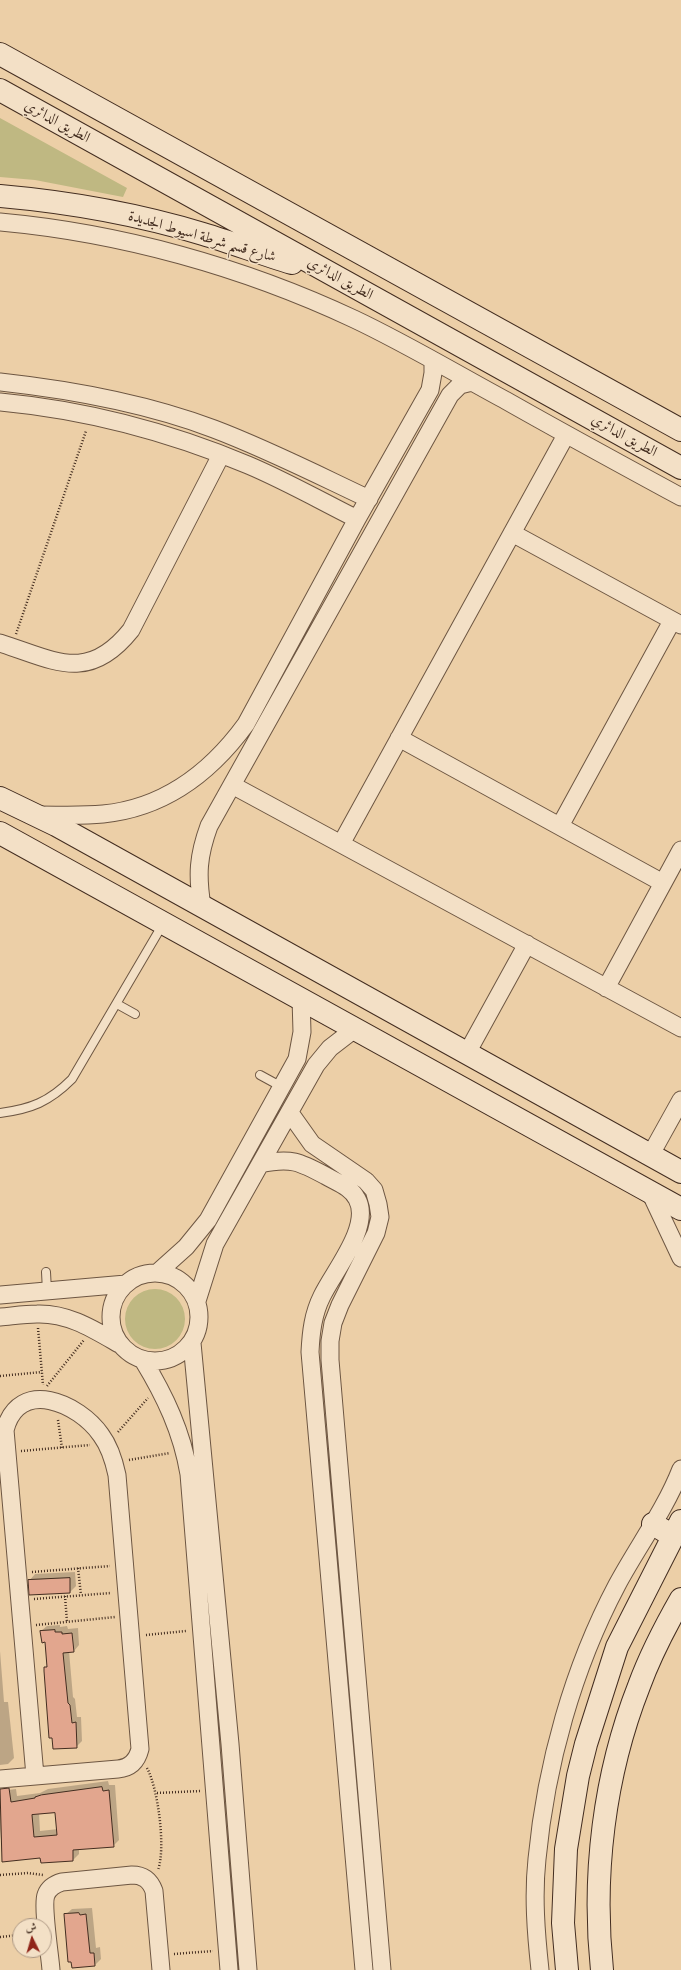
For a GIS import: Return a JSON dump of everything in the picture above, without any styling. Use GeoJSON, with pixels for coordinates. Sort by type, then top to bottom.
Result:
{"type":"FeatureCollection","features":[{"type":"Feature","properties":{"kind":"main road"},"geometry":{"type":"LineString","coordinates":[[0,54],[681,430]]}},
{"type":"Feature","properties":{"kind":"main road","name":"الطريق الدائري"},"geometry":{"type":"LineString","coordinates":[[0,90],[681,468]]}},
{"type":"Feature","properties":{"kind":"main road","name":"شارع قسم شرطة اسيوط الجديدة"},"geometry":{"type":"LineString","coordinates":[[0,196],[86,207],[148,219],[203,234],[332,275]]}},
{"type":"Feature","properties":{"kind":"main road"},"geometry":{"type":"LineString","coordinates":[[0,798],[37,815],[413,1022],[681,1172]]}},
{"type":"Feature","properties":{"kind":"main road"},"geometry":{"type":"LineString","coordinates":[[0,834],[164,922],[681,1209]]}},
{"type":"Feature","properties":{"kind":"main road"},"geometry":{"type":"LineString","coordinates":[[395,1050],[413,1022]]}},
{"type":"Feature","properties":{"kind":"main road"},"geometry":{"type":"LineString","coordinates":[[567,1970],[562,1923],[566,1849],[578,1776],[606,1678],[617,1647],[677,1528],[653,1524]]}},
{"type":"Feature","properties":{"kind":"main road"},"geometry":{"type":"LineString","coordinates":[[602,1970],[599,1921],[599,1884],[604,1832],[613,1773],[626,1722],[639,1686],[664,1630],[681,1599]]}},
{"type":"Feature","properties":{"kind":"street"},"geometry":{"type":"LineString","coordinates":[[0,222],[34,225],[131,243],[223,268],[312,300],[355,320],[433,361],[681,497]]}},
{"type":"Feature","properties":{"kind":"street"},"geometry":{"type":"LineString","coordinates":[[37,815],[80,816],[104,814],[129,810],[152,802],[174,792],[195,778],[214,763],[231,745],[246,724],[431,385],[433,361]]}},
{"type":"Feature","properties":{"kind":"street"},"geometry":{"type":"LineString","coordinates":[[0,382],[64,390],[102,397],[176,416],[248,443],[369,499]]}},
{"type":"Feature","properties":{"kind":"street"},"geometry":{"type":"LineString","coordinates":[[202,906],[198,880],[199,861],[203,843],[210,826],[450,395],[460,386],[472,382]]}},
{"type":"Feature","properties":{"kind":"street"},"geometry":{"type":"LineString","coordinates":[[431,385],[450,395]]}},
{"type":"Feature","properties":{"kind":"street"},"geometry":{"type":"LineString","coordinates":[[0,402],[91,415],[179,439],[274,477],[357,519]]}},
{"type":"Feature","properties":{"kind":"street"},"geometry":{"type":"LineString","coordinates":[[341,844],[566,435]]}},
{"type":"Feature","properties":{"kind":"street"},"geometry":{"type":"LineString","coordinates":[[6,645],[63,664],[83,663],[102,657],[118,646],[131,630],[222,455]]}},
{"type":"Feature","properties":{"kind":"street"},"geometry":{"type":"LineString","coordinates":[[512,533],[677,623],[560,826]]}},
{"type":"Feature","properties":{"kind":"street"},"geometry":{"type":"LineString","coordinates":[[399,738],[663,883]]}},
{"type":"Feature","properties":{"kind":"street"},"geometry":{"type":"LineString","coordinates":[[232,785],[681,1028]]}},
{"type":"Feature","properties":{"kind":"street"},"geometry":{"type":"LineString","coordinates":[[606,988],[681,850]]}},
{"type":"Feature","properties":{"kind":"street"},"geometry":{"type":"LineString","coordinates":[[467,1053],[527,944]]}},
{"type":"Feature","properties":{"kind":"street"},"geometry":{"type":"LineString","coordinates":[[157,1273],[186,1247],[208,1220],[297,1059],[302,1032],[301,998]]}},
{"type":"Feature","properties":{"kind":"street"},"geometry":{"type":"LineString","coordinates":[[197,1301],[215,1244],[260,1164],[323,1056],[356,1028]]}},
{"type":"Feature","properties":{"kind":"street"},"geometry":{"type":"LineString","coordinates":[[651,1154],[681,1100]]}},
{"type":"Feature","properties":{"kind":"street"},"geometry":{"type":"LineString","coordinates":[[290,1113],[312,1144],[356,1174],[374,1190],[380,1217],[376,1233],[340,1304],[333,1322],[330,1341],[330,1360],[382,1970]]}},
{"type":"Feature","properties":{"kind":"street"},"geometry":{"type":"LineString","coordinates":[[260,1164],[283,1159],[293,1161],[322,1174],[351,1190],[358,1200],[361,1213],[360,1224],[354,1239],[322,1296],[315,1314],[311,1331],[310,1352],[364,1970]]}},
{"type":"Feature","properties":{"kind":"street"},"geometry":{"type":"LineString","coordinates":[[650,1192],[681,1258]]}},
{"type":"Feature","properties":{"kind":"street"},"geometry":{"type":"LineString","coordinates":[[119,1344],[114,1335],[111,1313],[118,1292],[126,1284],[135,1278],[157,1273],[177,1278],[192,1292],[197,1301],[200,1322],[192,1343],[230,1744],[248,1970]]}},
{"type":"Feature","properties":{"kind":"street"},"geometry":{"type":"LineString","coordinates":[[0,1295],[126,1284]]}},
{"type":"Feature","properties":{"kind":"street"},"geometry":{"type":"LineString","coordinates":[[0,1317],[36,1314],[71,1319],[93,1329],[119,1344],[134,1357],[157,1362],[170,1359],[182,1352],[192,1343]]}},
{"type":"Feature","properties":{"kind":"street"},"geometry":{"type":"LineString","coordinates":[[144,1360],[174,1417],[184,1450],[188,1474],[229,1970]]}},
{"type":"Feature","properties":{"kind":"street"},"geometry":{"type":"LineString","coordinates":[[0,1779],[35,1776],[123,1768],[133,1764],[139,1755],[141,1742],[117,1475],[114,1462],[107,1444],[86,1418],[77,1411],[56,1401],[34,1400],[16,1409],[11,1415],[5,1430],[7,1531],[17,1573],[35,1776]]}},
{"type":"Feature","properties":{"kind":"street"},"geometry":{"type":"LineString","coordinates":[[540,1970],[535,1899],[536,1859],[554,1761],[569,1704],[588,1649],[617,1586],[676,1482],[681,1469]]}},
{"type":"Feature","properties":{"kind":"street"},"geometry":{"type":"LineString","coordinates":[[210,1745],[230,1744]]}},
{"type":"Feature","properties":{"kind":"street"},"geometry":{"type":"LineString","coordinates":[[51,1970],[45,1898],[52,1886],[62,1882],[138,1875],[143,1877],[152,1885],[160,1963]]}},
{"type":"Feature","properties":{"kind":"street"},"geometry":{"type":"LineString","coordinates":[[361,1943],[380,1941]]}},
{"type":"Feature","properties":{"kind":"lane"},"geometry":{"type":"LineString","coordinates":[[0,1113],[26,1109],[38,1104],[62,1089],[82,1064],[164,922]]}},
{"type":"Feature","properties":{"kind":"lane"},"geometry":{"type":"LineString","coordinates":[[117,1004],[135,1014]]}},
{"type":"Feature","properties":{"kind":"lane"},"geometry":{"type":"LineString","coordinates":[[260,1075],[282,1087]]}},
{"type":"Feature","properties":{"kind":"lane"},"geometry":{"type":"LineString","coordinates":[[46,1272],[47,1290]]}},
{"type":"Feature","properties":{"kind":"path"},"geometry":{"type":"LineString","coordinates":[[6,645],[91,415]]}},
{"type":"Feature","properties":{"kind":"path"},"geometry":{"type":"LineString","coordinates":[[36,1314],[44,1390],[93,1329]]}},
{"type":"Feature","properties":{"kind":"path"},"geometry":{"type":"LineString","coordinates":[[0,1376],[42,1372]]}},
{"type":"Feature","properties":{"kind":"path"},"geometry":{"type":"LineString","coordinates":[[6,1452],[107,1444],[159,1386]]}},
{"type":"Feature","properties":{"kind":"path"},"geometry":{"type":"LineString","coordinates":[[56,1401],[62,1448]]}},
{"type":"Feature","properties":{"kind":"path"},"geometry":{"type":"LineString","coordinates":[[114,1462],[184,1450]]}},
{"type":"Feature","properties":{"kind":"path"},"geometry":{"type":"LineString","coordinates":[[17,1573],[125,1564]]}},
{"type":"Feature","properties":{"kind":"path"},"geometry":{"type":"LineString","coordinates":[[78,1568],[81,1595]]}},
{"type":"Feature","properties":{"kind":"path"},"geometry":{"type":"LineString","coordinates":[[20,1600],[127,1592]]}},
{"type":"Feature","properties":{"kind":"path"},"geometry":{"type":"LineString","coordinates":[[65,1596],[67,1622]]}},
{"type":"Feature","properties":{"kind":"path"},"geometry":{"type":"LineString","coordinates":[[22,1626],[129,1616]]}},
{"type":"Feature","properties":{"kind":"path"},"geometry":{"type":"LineString","coordinates":[[131,1637],[201,1630]]}},
{"type":"Feature","properties":{"kind":"path"},"geometry":{"type":"LineString","coordinates":[[139,1755],[150,1773],[157,1793],[161,1858],[152,1885]]}},
{"type":"Feature","properties":{"kind":"path"},"geometry":{"type":"LineString","coordinates":[[157,1793],[214,1790]]}},
{"type":"Feature","properties":{"kind":"path"},"geometry":{"type":"LineString","coordinates":[[0,1875],[36,1874],[62,1882]]}},
{"type":"Feature","properties":{"kind":"path"},"geometry":{"type":"LineString","coordinates":[[0,1937],[12,1936]]}},
{"type":"Feature","properties":{"kind":"path"},"geometry":{"type":"LineString","coordinates":[[160,1963],[228,1950]]}},
{"type":"Feature","properties":{"kind":"shaded area"},"geometry":{"type":"Polygon","coordinates":[[[0,118],[127,188],[123,197],[35,180],[0,177],[0,118]]]}},
{"type":"Feature","properties":{"kind":"shaded area"},"geometry":{"type":"Polygon","coordinates":[[[155,1289],[172,1294],[180,1302],[185,1319],[180,1336],[172,1344],[155,1349],[138,1344],[130,1336],[125,1319],[130,1302],[138,1294],[155,1289]]]}},
{"type":"Feature","properties":{"kind":"building"},"geometry":{"type":"Polygon","coordinates":[[[70,1578],[70,1593],[29,1595],[28,1580],[70,1578]]]}},
{"type":"Feature","properties":{"kind":"building"},"geometry":{"type":"Polygon","coordinates":[[[55,1630],[55,1632],[62,1632],[62,1634],[72,1633],[74,1652],[63,1653],[68,1703],[70,1705],[72,1723],[76,1722],[77,1748],[53,1749],[52,1738],[49,1738],[44,1671],[44,1667],[47,1667],[45,1642],[42,1643],[40,1631],[55,1630]]]}},
{"type":"Feature","properties":{"kind":"building"},"geometry":{"type":"Polygon","coordinates":[[[102,1787],[103,1791],[109,1790],[114,1847],[73,1850],[73,1861],[41,1863],[40,1858],[2,1862],[0,1789],[9,1788],[11,1802],[35,1798],[41,1795],[102,1787]],[[55,1813],[32,1815],[34,1837],[57,1835],[55,1813]]]}},
{"type":"Feature","properties":{"kind":"building"},"geometry":{"type":"Polygon","coordinates":[[[79,1913],[80,1915],[86,1914],[90,1953],[94,1953],[95,1966],[72,1968],[71,1962],[68,1962],[64,1914],[79,1913]]]}}]}
